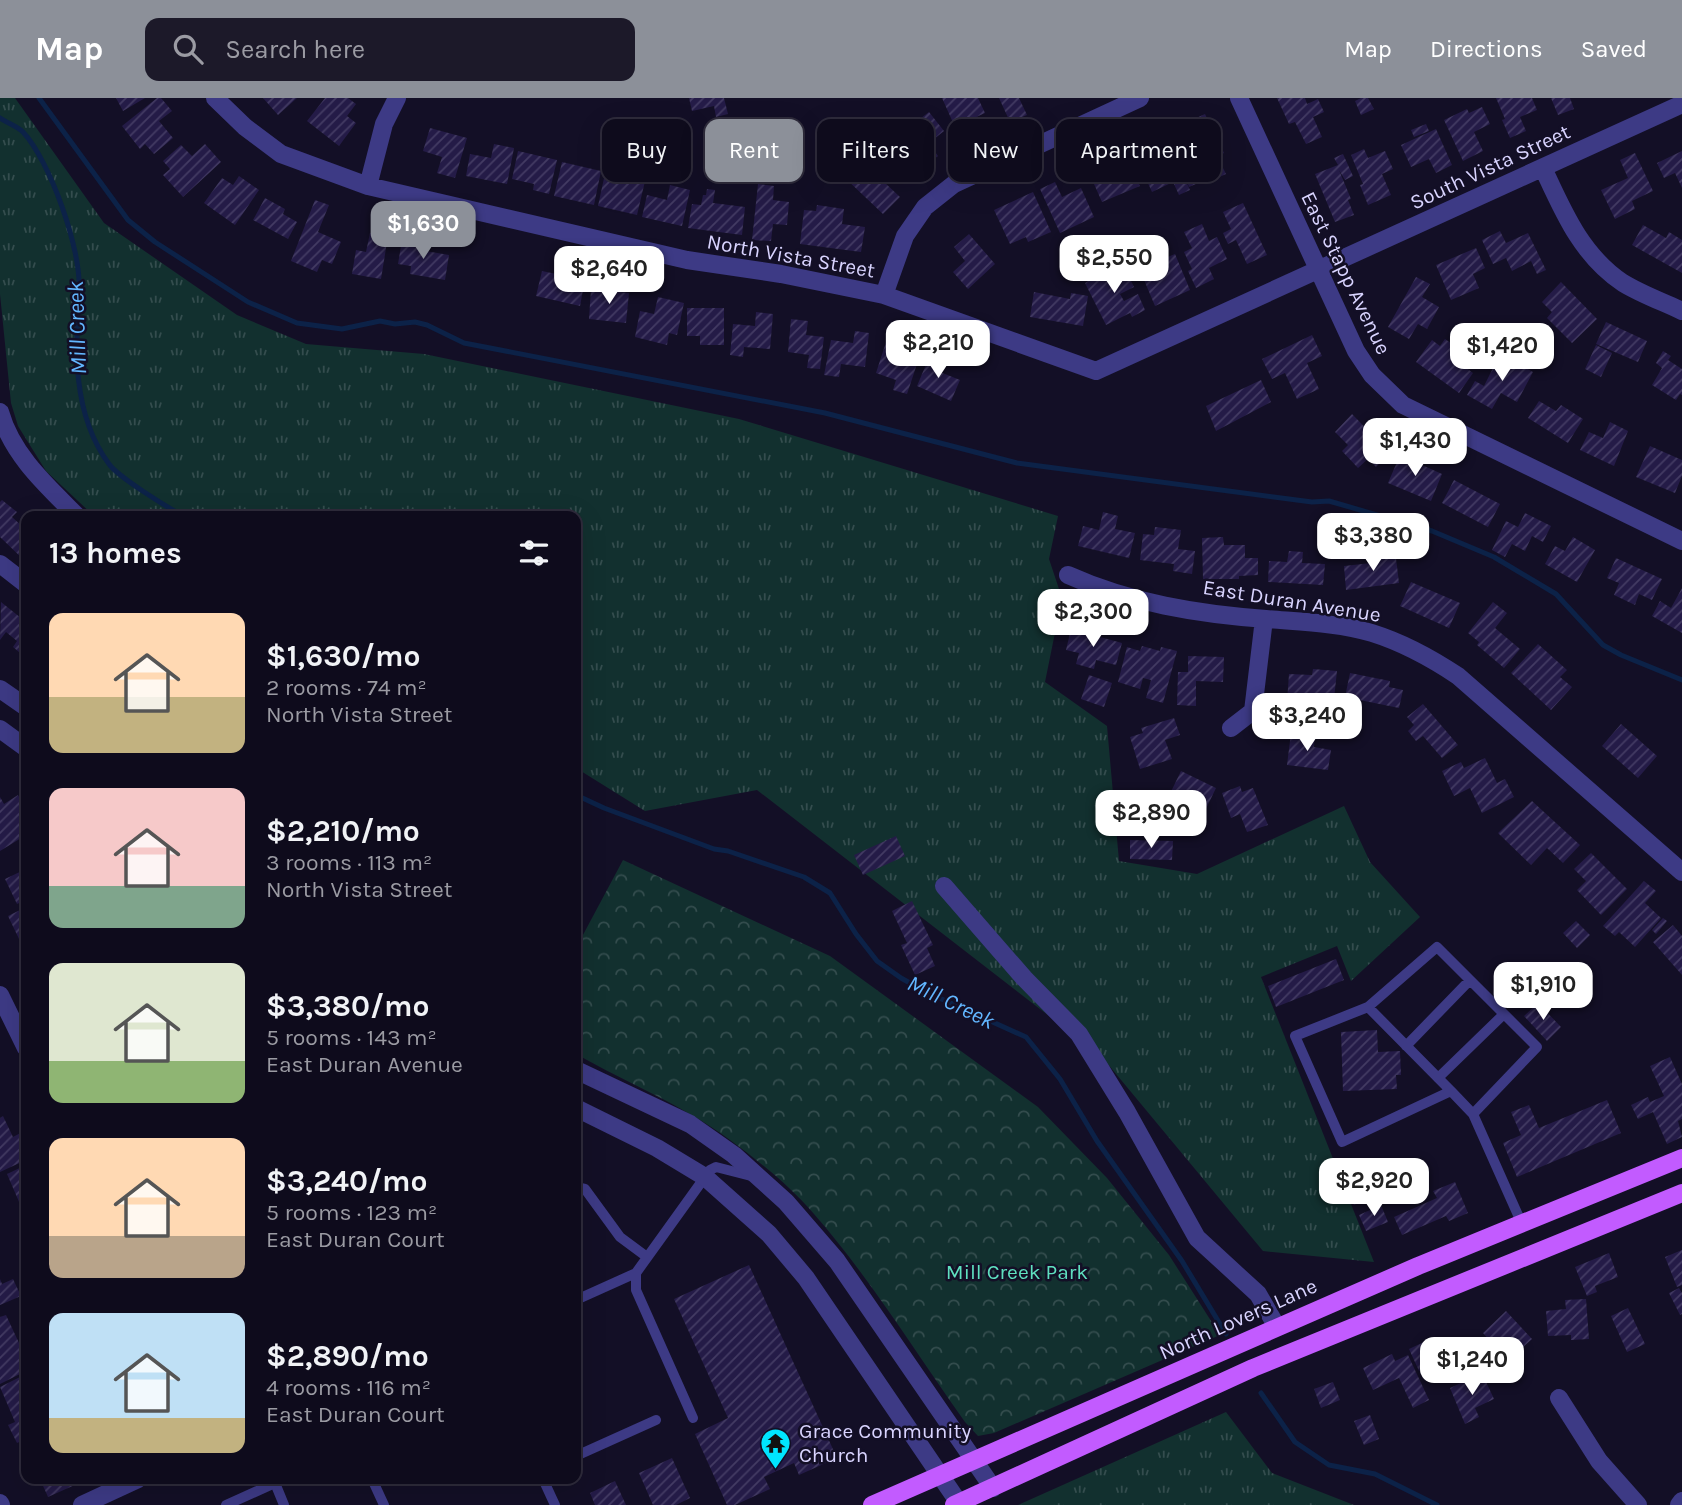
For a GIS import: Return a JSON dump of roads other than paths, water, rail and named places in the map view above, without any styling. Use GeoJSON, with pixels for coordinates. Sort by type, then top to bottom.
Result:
{"type":"FeatureCollection","features":[{"type":"Feature","properties":{"kind":"main road","name":"North Lovers Lane"},"geometry":{"type":"LineString","coordinates":[[872,1505],[1418,1266],[1682,1158]]}},
{"type":"Feature","properties":{"kind":"main road"},"geometry":{"type":"LineString","coordinates":[[957,1504],[1253,1368],[1682,1194]]}},
{"type":"Feature","properties":{"kind":"street","name":"North Vista Street"},"geometry":{"type":"LineString","coordinates":[[215,98],[245,127],[281,154],[368,186],[687,260],[781,274],[884,295],[1096,371],[1318,272]]}},
{"type":"Feature","properties":{"kind":"street"},"geometry":{"type":"LineString","coordinates":[[368,186],[384,124],[397,98]]}},
{"type":"Feature","properties":{"kind":"street"},"geometry":{"type":"LineString","coordinates":[[884,295],[905,236],[925,207],[954,184],[1140,98]]}},
{"type":"Feature","properties":{"kind":"street","name":"East Stapp Avenue"},"geometry":{"type":"LineString","coordinates":[[1239,98],[1318,272],[1356,351],[1372,375],[1403,405],[1682,541]]}},
{"type":"Feature","properties":{"kind":"street","name":"South Vista Street"},"geometry":{"type":"LineString","coordinates":[[1318,272],[1682,104]]}},
{"type":"Feature","properties":{"kind":"street"},"geometry":{"type":"LineString","coordinates":[[1543,168],[1572,229],[1588,252],[1623,283],[1682,311]]}},
{"type":"Feature","properties":{"kind":"street"},"geometry":{"type":"LineString","coordinates":[[0,412],[11,440],[39,479],[72,511]]}},
{"type":"Feature","properties":{"kind":"street"},"geometry":{"type":"LineString","coordinates":[[0,564],[21,579]]}},
{"type":"Feature","properties":{"kind":"street","name":"East Duran Avenue"},"geometry":{"type":"LineString","coordinates":[[1068,575],[1100,589],[1152,604],[1299,621],[1371,633],[1420,650],[1458,676],[1682,872]]}},
{"type":"Feature","properties":{"kind":"street"},"geometry":{"type":"LineString","coordinates":[[1231,728],[1252,711],[1264,619]]}},
{"type":"Feature","properties":{"kind":"street"},"geometry":{"type":"LineString","coordinates":[[0,688],[21,703]]}},
{"type":"Feature","properties":{"kind":"street"},"geometry":{"type":"LineString","coordinates":[[0,729],[21,744]]}},
{"type":"Feature","properties":{"kind":"street"},"geometry":{"type":"LineString","coordinates":[[944,886],[1024,978],[1079,1034],[1127,1112],[1197,1238],[1258,1294],[1278,1327]]}},
{"type":"Feature","properties":{"kind":"street"},"geometry":{"type":"LineString","coordinates":[[0,996],[21,1038]]}},
{"type":"Feature","properties":{"kind":"street"},"geometry":{"type":"LineString","coordinates":[[581,1072],[690,1124],[734,1155],[786,1202],[837,1261],[993,1488]]}},
{"type":"Feature","properties":{"kind":"street"},"geometry":{"type":"LineString","coordinates":[[581,1110],[657,1148],[705,1177],[769,1234],[806,1278],[957,1504]]}},
{"type":"Feature","properties":{"kind":"street"},"geometry":{"type":"LineString","coordinates":[[1559,1398],[1599,1461],[1638,1505]]}},
{"type":"Feature","properties":{"kind":"street"},"geometry":{"type":"LineString","coordinates":[[82,1505],[127,1484]]}},
{"type":"Feature","properties":{"kind":"lane"},"geometry":{"type":"LineString","coordinates":[[1451,1091],[1342,1142],[1295,1036],[1368,1007],[1437,947],[1537,1047],[1473,1114]]}},
{"type":"Feature","properties":{"kind":"lane"},"geometry":{"type":"LineString","coordinates":[[1406,1046],[1470,980]]}},
{"type":"Feature","properties":{"kind":"lane"},"geometry":{"type":"LineString","coordinates":[[1368,1007],[1473,1114],[1522,1224]]}},
{"type":"Feature","properties":{"kind":"lane"},"geometry":{"type":"LineString","coordinates":[[1438,1078],[1504,1014]]}},
{"type":"Feature","properties":{"kind":"lane"},"geometry":{"type":"LineString","coordinates":[[581,1298],[636,1273],[705,1177],[716,1167],[756,1177]]}},
{"type":"Feature","properties":{"kind":"lane"},"geometry":{"type":"LineString","coordinates":[[581,1188],[585,1189],[620,1237],[647,1257]]}},
{"type":"Feature","properties":{"kind":"lane"},"geometry":{"type":"LineString","coordinates":[[636,1273],[636,1290],[693,1418]]}},
{"type":"Feature","properties":{"kind":"lane"},"geometry":{"type":"LineString","coordinates":[[581,1454],[656,1420]]}},
{"type":"Feature","properties":{"kind":"lane"},"geometry":{"type":"LineString","coordinates":[[226,1505],[273,1484]]}},
{"type":"Feature","properties":{"kind":"lane"},"geometry":{"type":"LineString","coordinates":[[275,1484],[284,1505]]}},
{"type":"Feature","properties":{"kind":"lane"},"geometry":{"type":"LineString","coordinates":[[374,1484],[384,1505]]}},
{"type":"Feature","properties":{"kind":"lane"},"geometry":{"type":"LineString","coordinates":[[545,1484],[555,1505]]}},
{"type":"Feature","properties":{"kind":"waterway"},"geometry":{"type":"LineString","coordinates":[[39,98],[128,220],[155,242],[248,302],[297,323],[342,329],[380,321],[395,324],[415,322],[464,343],[825,413],[1017,463],[1312,502],[1329,501],[1432,531],[1494,557],[1556,594],[1603,645],[1682,680]]}},
{"type":"Feature","properties":{"kind":"waterway","name":"Mill Creek"},"geometry":{"type":"LineString","coordinates":[[0,118],[23,132],[44,163],[70,231],[79,274],[79,380],[82,403],[97,445],[114,470],[175,511]]}},
{"type":"Feature","properties":{"kind":"waterway","name":"Mill Creek"},"geometry":{"type":"LineString","coordinates":[[581,797],[714,849],[728,851],[804,877],[830,893],[877,961],[926,992],[1026,1037],[1060,1079],[1097,1141],[1182,1261],[1226,1334]]}},
{"type":"Feature","properties":{"kind":"waterway","name":"Mill Creek"},"geometry":{"type":"LineString","coordinates":[[1261,1393],[1295,1442],[1329,1465],[1375,1474],[1437,1505]]}},
{"type":"Feature","properties":{"kind":"place","name":"Grace Community Church"},"geometry":{"type":"Point","coordinates":[776,1470]}},
{"type":"Feature","properties":{"kind":"park label","name":"Mill Creek Park"},"geometry":{"type":"Point","coordinates":[1017,1272]}}]}
